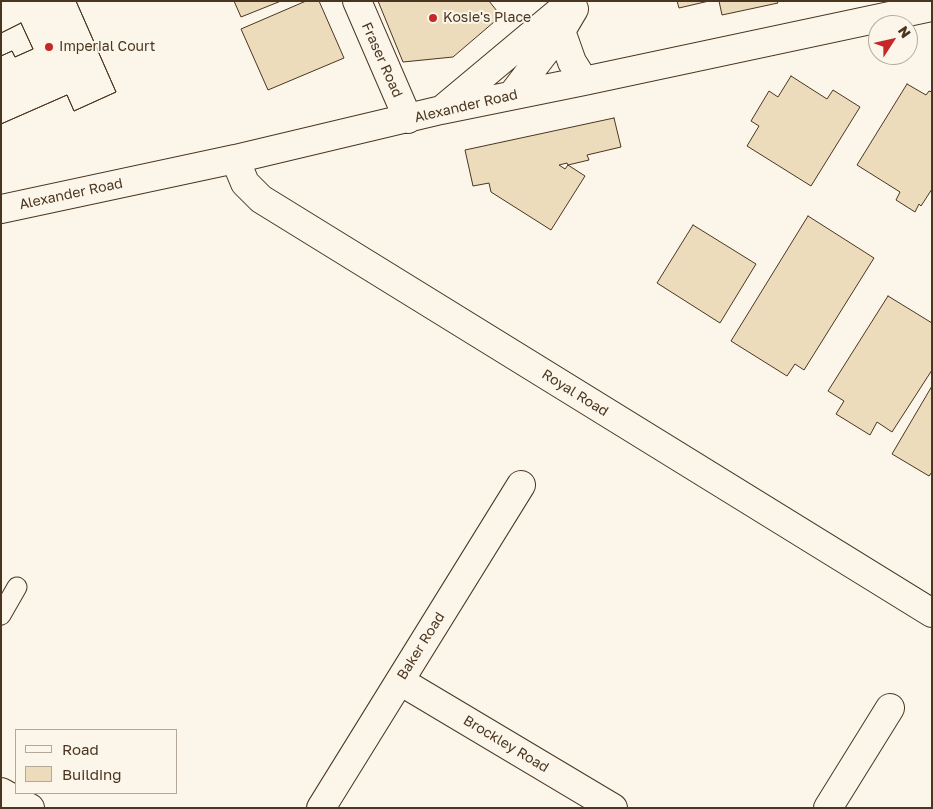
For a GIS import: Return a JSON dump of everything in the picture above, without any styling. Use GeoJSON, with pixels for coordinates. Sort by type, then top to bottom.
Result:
{"type":"FeatureCollection","features":[{"type":"Feature","properties":{"kind":"street","name":"Fraser Road"},"geometry":{"type":"LineString","coordinates":[[357,1],[408,119]]}},
{"type":"Feature","properties":{"kind":"street"},"geometry":{"type":"LineString","coordinates":[[441,110],[572,1]]}},
{"type":"Feature","properties":{"kind":"street"},"geometry":{"type":"LineString","coordinates":[[512,95],[562,31],[579,1]]}},
{"type":"Feature","properties":{"kind":"street","name":"Alexander Road"},"geometry":{"type":"LineString","coordinates":[[1,209],[408,119],[441,110],[932,6]]}},
{"type":"Feature","properties":{"kind":"street"},"geometry":{"type":"LineString","coordinates":[[562,31],[572,62],[584,81]]}},
{"type":"Feature","properties":{"kind":"street","name":"Royal Road"},"geometry":{"type":"LineString","coordinates":[[234,158],[245,183],[260,199],[932,613]]}},
{"type":"Feature","properties":{"kind":"street","name":"Baker Road"},"geometry":{"type":"LineString","coordinates":[[321,808],[521,485]]}},
{"type":"Feature","properties":{"kind":"street","name":"Brockley Road"},"geometry":{"type":"LineString","coordinates":[[400,681],[613,808]]}},
{"type":"Feature","properties":{"kind":"street"},"geometry":{"type":"LineString","coordinates":[[828,808],[890,708]]}},
{"type":"Feature","properties":{"kind":"street"},"geometry":{"type":"LineString","coordinates":[[1,792],[30,808]]}},
{"type":"Feature","properties":{"kind":"lane"},"geometry":{"type":"LineString","coordinates":[[1,615],[17,587]]}},
{"type":"Feature","properties":{"kind":"building","name":"Imperial Court"},"geometry":{"type":"Polygon","coordinates":[[[1,1],[76,1],[116,92],[74,111],[67,95],[1,124],[1,56],[12,51],[15,57],[33,49],[21,23],[1,33],[1,1]]]}},
{"type":"Feature","properties":{"kind":"building","name":"Imperial Court"},"geometry":{"type":"Polygon","coordinates":[[[1,1],[76,1],[116,92],[74,111],[67,95],[1,124],[1,1]]]}},
{"type":"Feature","properties":{"kind":"building"},"geometry":{"type":"Polygon","coordinates":[[[234,1],[281,1],[241,17],[234,1]]]}},
{"type":"Feature","properties":{"kind":"building"},"geometry":{"type":"Polygon","coordinates":[[[306,1],[319,1],[344,58],[268,90],[241,29],[306,1]]]}},
{"type":"Feature","properties":{"kind":"building"},"geometry":{"type":"Polygon","coordinates":[[[378,1],[489,1],[501,16],[453,57],[403,62],[378,1]]]}},
{"type":"Feature","properties":{"kind":"building"},"geometry":{"type":"Polygon","coordinates":[[[677,1],[709,1],[679,8],[677,1]]]}},
{"type":"Feature","properties":{"kind":"building"},"geometry":{"type":"Polygon","coordinates":[[[719,1],[777,1],[778,3],[722,15],[719,1]]]}},
{"type":"Feature","properties":{"kind":"building"},"geometry":{"type":"Polygon","coordinates":[[[21,23],[33,49],[15,57],[12,51],[1,56],[1,33],[21,23]]]}},
{"type":"Feature","properties":{"kind":"building"},"geometry":{"type":"Polygon","coordinates":[[[791,76],[827,99],[833,90],[860,107],[811,186],[747,146],[759,126],[751,121],[769,91],[778,97],[791,76]]]}},
{"type":"Feature","properties":{"kind":"building"},"geometry":{"type":"Polygon","coordinates":[[[907,84],[926,95],[929,91],[932,92],[932,189],[921,206],[919,204],[915,212],[896,200],[900,192],[857,165],[907,84]]]}},
{"type":"Feature","properties":{"kind":"building"},"geometry":{"type":"Polygon","coordinates":[[[614,118],[621,147],[587,155],[589,160],[568,165],[585,176],[551,230],[491,192],[489,183],[473,186],[465,150],[614,118]],[[567,163],[559,165],[565,169],[568,165],[567,163]]]}},
{"type":"Feature","properties":{"kind":"building"},"geometry":{"type":"Polygon","coordinates":[[[808,216],[874,258],[804,370],[795,364],[787,376],[731,341],[808,216]]]}},
{"type":"Feature","properties":{"kind":"building"},"geometry":{"type":"Polygon","coordinates":[[[693,225],[756,264],[720,323],[657,283],[693,225]]]}},
{"type":"Feature","properties":{"kind":"building"},"geometry":{"type":"Polygon","coordinates":[[[888,296],[932,323],[932,370],[892,432],[877,422],[870,435],[836,414],[844,401],[828,391],[888,296]]]}},
{"type":"Feature","properties":{"kind":"building"},"geometry":{"type":"Polygon","coordinates":[[[932,386],[932,472],[929,476],[892,454],[932,386]]]}},
{"type":"Feature","properties":{"kind":"place","name":"Kosie's Place"},"geometry":{"type":"Point","coordinates":[433,18]}},
{"type":"Feature","properties":{"kind":"place","name":"Imperial Court"},"geometry":{"type":"Point","coordinates":[49,47]}}]}
